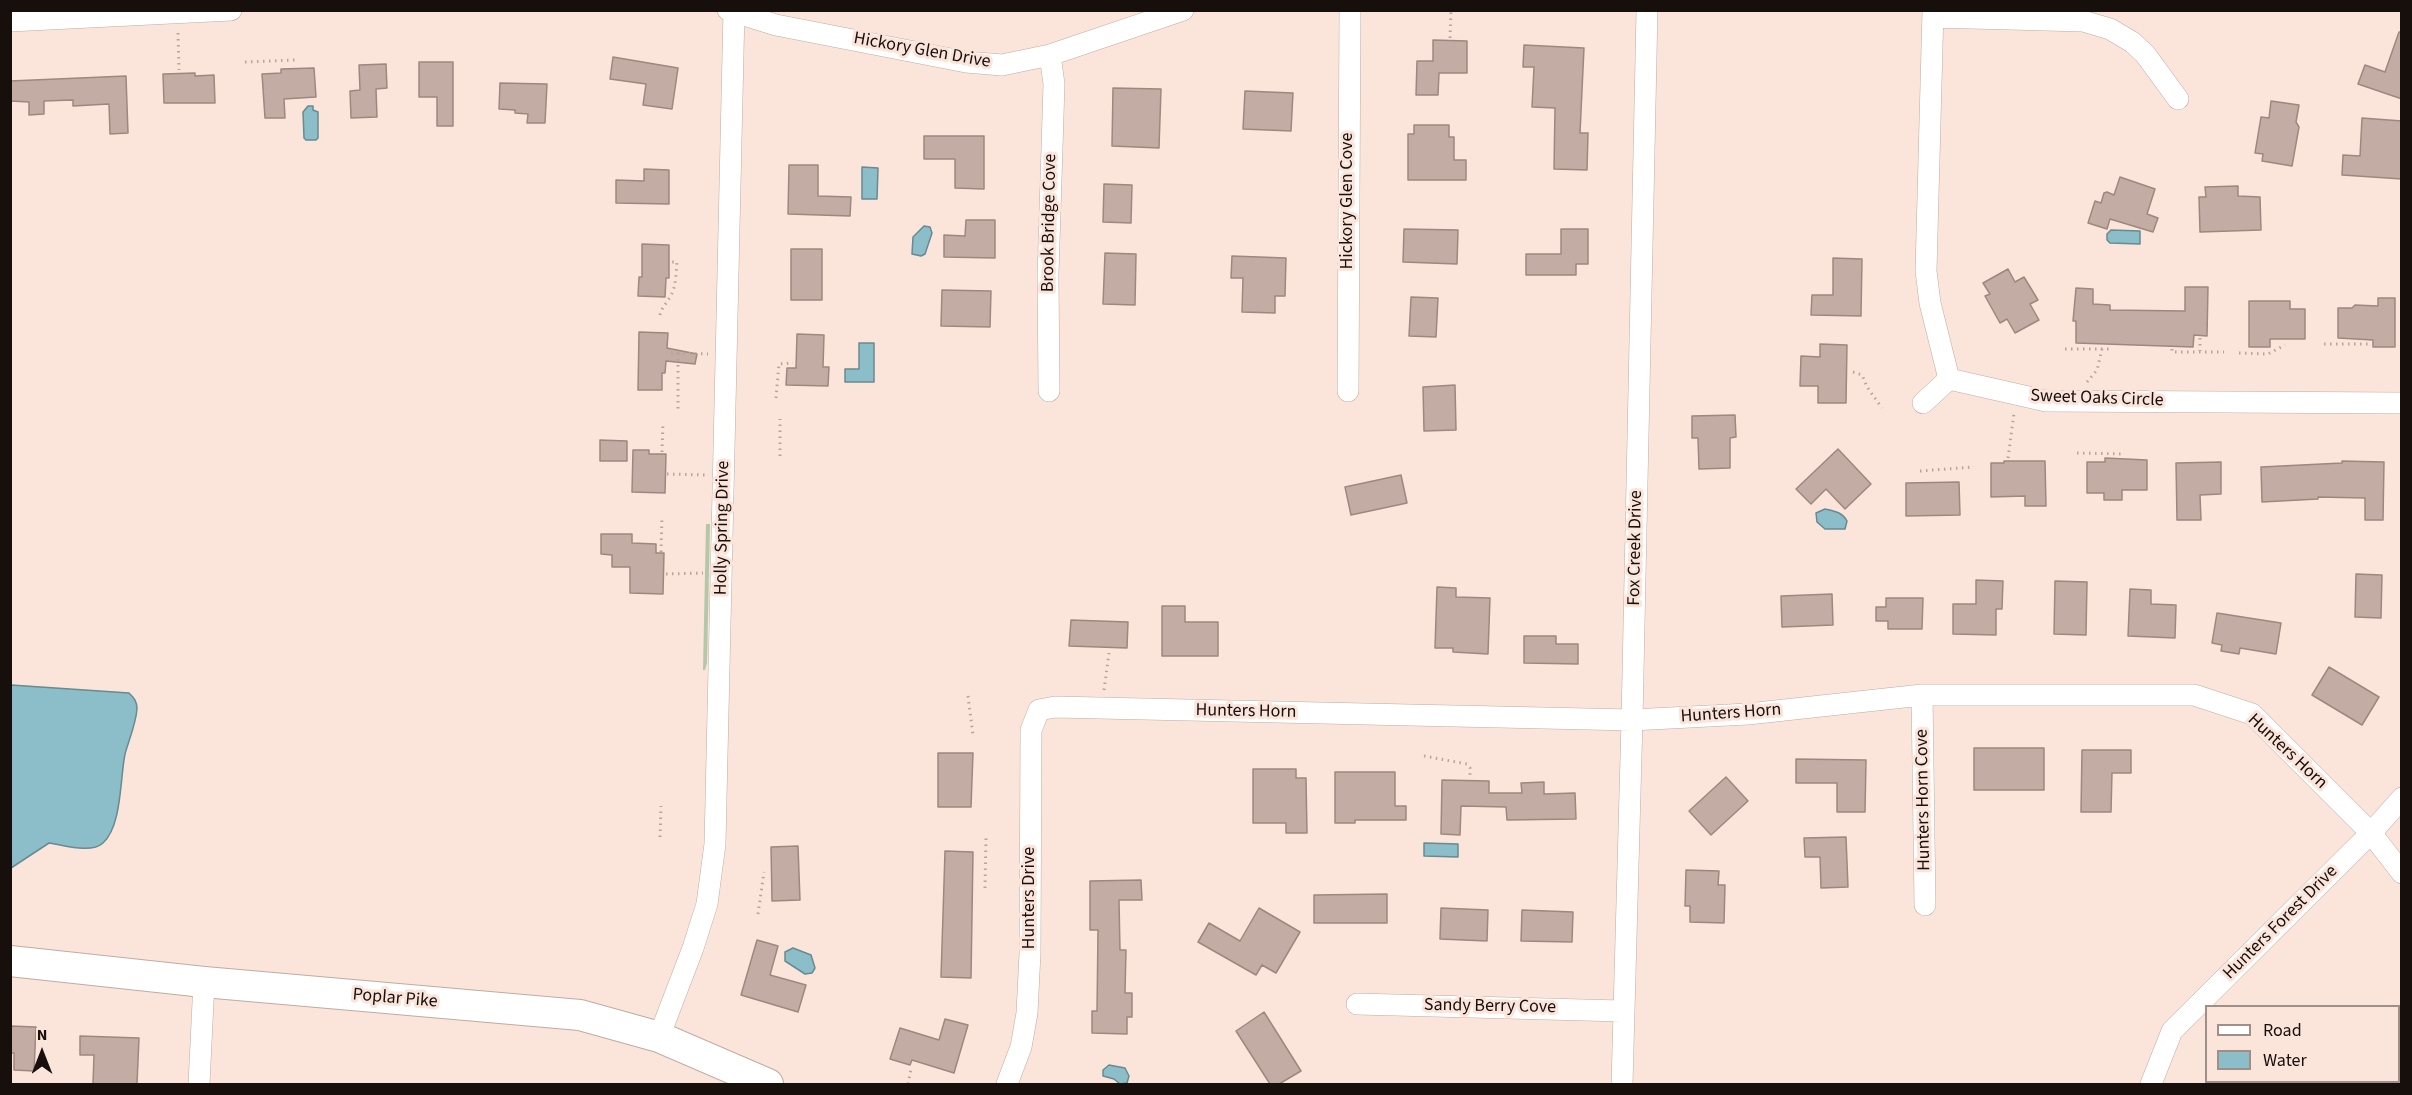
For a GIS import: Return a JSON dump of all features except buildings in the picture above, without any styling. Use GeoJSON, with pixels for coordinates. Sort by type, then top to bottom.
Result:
{"type":"FeatureCollection","features":[{"type":"Feature","properties":{"kind":"main road","name":"Poplar Pike"},"geometry":{"type":"LineString","coordinates":[[10,961],[204,982],[580,1014],[659,1037],[768,1084]]}},
{"type":"Feature","properties":{"kind":"street"},"geometry":{"type":"LineString","coordinates":[[10,21],[231,10]]}},
{"type":"Feature","properties":{"kind":"street","name":"Hickory Glen Drive"},"geometry":{"type":"LineString","coordinates":[[732,11],[776,25],[966,62],[1002,65],[1050,56],[1182,10]]}},
{"type":"Feature","properties":{"kind":"street","name":"Hickory Glen Cove"},"geometry":{"type":"LineString","coordinates":[[1348,391],[1350,10]]}},
{"type":"Feature","properties":{"kind":"street","name":"Fox Creek Drive"},"geometry":{"type":"LineString","coordinates":[[1622,1084],[1647,10]]}},
{"type":"Feature","properties":{"kind":"street","name":"Holly Spring Drive"},"geometry":{"type":"LineString","coordinates":[[659,1037],[693,948],[706,904],[715,844],[732,11]]}},
{"type":"Feature","properties":{"kind":"street"},"geometry":{"type":"LineString","coordinates":[[1923,403],[1949,379],[1930,303],[1926,272],[1933,14],[2083,21],[2110,29],[2132,42],[2145,54],[2178,99]]}},
{"type":"Feature","properties":{"kind":"street","name":"Brook Bridge Cove"},"geometry":{"type":"LineString","coordinates":[[1049,391],[1048,275],[1054,84],[1050,56]]}},
{"type":"Feature","properties":{"kind":"street","name":"Sweet Oaks Circle"},"geometry":{"type":"LineString","coordinates":[[1949,379],[2046,401],[2402,404]]}},
{"type":"Feature","properties":{"kind":"street","name":"Hunters Horn"},"geometry":{"type":"LineString","coordinates":[[1039,710],[1054,707],[1632,720],[1748,714],[1922,695],[2194,695],[2252,714],[2371,833],[2402,873]]}},
{"type":"Feature","properties":{"kind":"street","name":"Hunters Horn Cove"},"geometry":{"type":"LineString","coordinates":[[1922,695],[1925,904]]}},
{"type":"Feature","properties":{"kind":"street","name":"Hunters Drive"},"geometry":{"type":"LineString","coordinates":[[1007,1084],[1022,1047],[1027,1013],[1030,953],[1031,730],[1039,710]]}},
{"type":"Feature","properties":{"kind":"street","name":"Hunters Forest Drive"},"geometry":{"type":"LineString","coordinates":[[2151,1084],[2172,1031],[2371,833],[2402,798]]}},
{"type":"Feature","properties":{"kind":"street"},"geometry":{"type":"LineString","coordinates":[[199,1084],[204,982]]}},
{"type":"Feature","properties":{"kind":"street","name":"Sandy Berry Cove"},"geometry":{"type":"LineString","coordinates":[[1357,1004],[1622,1011]]}},
{"type":"Feature","properties":{"kind":"path"},"geometry":{"type":"LineString","coordinates":[[1450,10],[1450,38]]}},
{"type":"Feature","properties":{"kind":"path"},"geometry":{"type":"LineString","coordinates":[[177,26],[179,70]]}},
{"type":"Feature","properties":{"kind":"path"},"geometry":{"type":"LineString","coordinates":[[245,62],[294,60]]}},
{"type":"Feature","properties":{"kind":"path"},"geometry":{"type":"LineString","coordinates":[[660,315],[674,285],[676,262],[671,262]]}},
{"type":"Feature","properties":{"kind":"path"},"geometry":{"type":"LineString","coordinates":[[2200,338],[2200,352]]}},
{"type":"Feature","properties":{"kind":"path"},"geometry":{"type":"LineString","coordinates":[[2324,344],[2368,344]]}},
{"type":"Feature","properties":{"kind":"path"},"geometry":{"type":"LineString","coordinates":[[2240,353],[2268,354],[2285,345]]}},
{"type":"Feature","properties":{"kind":"path"},"geometry":{"type":"LineString","coordinates":[[2065,349],[2109,349]]}},
{"type":"Feature","properties":{"kind":"path"},"geometry":{"type":"LineString","coordinates":[[2079,384],[2086,382],[2097,370],[2102,349]]}},
{"type":"Feature","properties":{"kind":"path"},"geometry":{"type":"LineString","coordinates":[[2172,349],[2172,352],[2224,352]]}},
{"type":"Feature","properties":{"kind":"path"},"geometry":{"type":"LineString","coordinates":[[671,353],[713,354]]}},
{"type":"Feature","properties":{"kind":"path"},"geometry":{"type":"LineString","coordinates":[[678,353],[678,409]]}},
{"type":"Feature","properties":{"kind":"path"},"geometry":{"type":"LineString","coordinates":[[776,398],[779,364],[793,363]]}},
{"type":"Feature","properties":{"kind":"path"},"geometry":{"type":"LineString","coordinates":[[1853,372],[1862,375],[1867,387],[1882,408]]}},
{"type":"Feature","properties":{"kind":"path"},"geometry":{"type":"LineString","coordinates":[[2008,458],[2014,410]]}},
{"type":"Feature","properties":{"kind":"path"},"geometry":{"type":"LineString","coordinates":[[780,418],[780,456]]}},
{"type":"Feature","properties":{"kind":"path"},"geometry":{"type":"LineString","coordinates":[[662,453],[663,422]]}},
{"type":"Feature","properties":{"kind":"path"},"geometry":{"type":"LineString","coordinates":[[2077,453],[2125,454]]}},
{"type":"Feature","properties":{"kind":"path"},"geometry":{"type":"LineString","coordinates":[[1920,471],[1974,467]]}},
{"type":"Feature","properties":{"kind":"path"},"geometry":{"type":"LineString","coordinates":[[667,474],[705,475]]}},
{"type":"Feature","properties":{"kind":"path"},"geometry":{"type":"LineString","coordinates":[[661,552],[662,516]]}},
{"type":"Feature","properties":{"kind":"path"},"geometry":{"type":"LineString","coordinates":[[666,574],[703,573]]}},
{"type":"Feature","properties":{"kind":"path"},"geometry":{"type":"LineString","coordinates":[[1103,695],[1109,653]]}},
{"type":"Feature","properties":{"kind":"path"},"geometry":{"type":"LineString","coordinates":[[968,696],[974,735]]}},
{"type":"Feature","properties":{"kind":"path"},"geometry":{"type":"LineString","coordinates":[[1424,756],[1467,764],[1470,768],[1470,776]]}},
{"type":"Feature","properties":{"kind":"path"},"geometry":{"type":"LineString","coordinates":[[660,837],[661,806]]}},
{"type":"Feature","properties":{"kind":"path"},"geometry":{"type":"LineString","coordinates":[[985,888],[986,838]]}},
{"type":"Feature","properties":{"kind":"path"},"geometry":{"type":"LineString","coordinates":[[758,914],[764,872]]}},
{"type":"Feature","properties":{"kind":"path"},"geometry":{"type":"LineString","coordinates":[[908,1084],[911,1069]]}},
{"type":"Feature","properties":{"kind":"green space"},"geometry":{"type":"Polygon","coordinates":[[[706,524],[710,524],[707,663],[703,670],[706,524]]]}},
{"type":"Feature","properties":{"kind":"water"},"geometry":{"type":"Polygon","coordinates":[[[308,106],[313,106],[313,110],[318,112],[318,138],[316,140],[304,138],[303,112],[308,106]]]}},
{"type":"Feature","properties":{"kind":"water"},"geometry":{"type":"Polygon","coordinates":[[[862,167],[878,168],[877,199],[862,199],[862,167]]]}},
{"type":"Feature","properties":{"kind":"water"},"geometry":{"type":"Polygon","coordinates":[[[924,226],[930,227],[932,233],[925,254],[921,256],[912,254],[913,237],[924,226]]]}},
{"type":"Feature","properties":{"kind":"water"},"geometry":{"type":"Polygon","coordinates":[[[2111,230],[2140,231],[2140,244],[2110,243],[2107,240],[2107,234],[2111,230]]]}},
{"type":"Feature","properties":{"kind":"water"},"geometry":{"type":"Polygon","coordinates":[[[859,343],[874,343],[874,382],[845,382],[845,369],[859,369],[859,343]]]}},
{"type":"Feature","properties":{"kind":"water"},"geometry":{"type":"Polygon","coordinates":[[[1825,509],[1838,512],[1843,516],[1847,521],[1845,529],[1825,529],[1817,522],[1816,513],[1825,509]]]}},
{"type":"Feature","properties":{"kind":"water"},"geometry":{"type":"Polygon","coordinates":[[[11,685],[129,693],[135,700],[136,714],[125,754],[117,814],[109,835],[98,846],[77,848],[49,843],[11,868],[11,685]]]}},
{"type":"Feature","properties":{"kind":"water"},"geometry":{"type":"Polygon","coordinates":[[[1424,843],[1458,844],[1458,857],[1424,856],[1424,843]]]}},
{"type":"Feature","properties":{"kind":"water"},"geometry":{"type":"Polygon","coordinates":[[[793,948],[811,955],[815,968],[812,973],[805,974],[785,961],[785,952],[793,948]]]}},
{"type":"Feature","properties":{"kind":"water"},"geometry":{"type":"Polygon","coordinates":[[[1109,1065],[1125,1068],[1129,1076],[1127,1083],[1120,1084],[1114,1079],[1103,1076],[1103,1070],[1109,1065]]]}}]}
